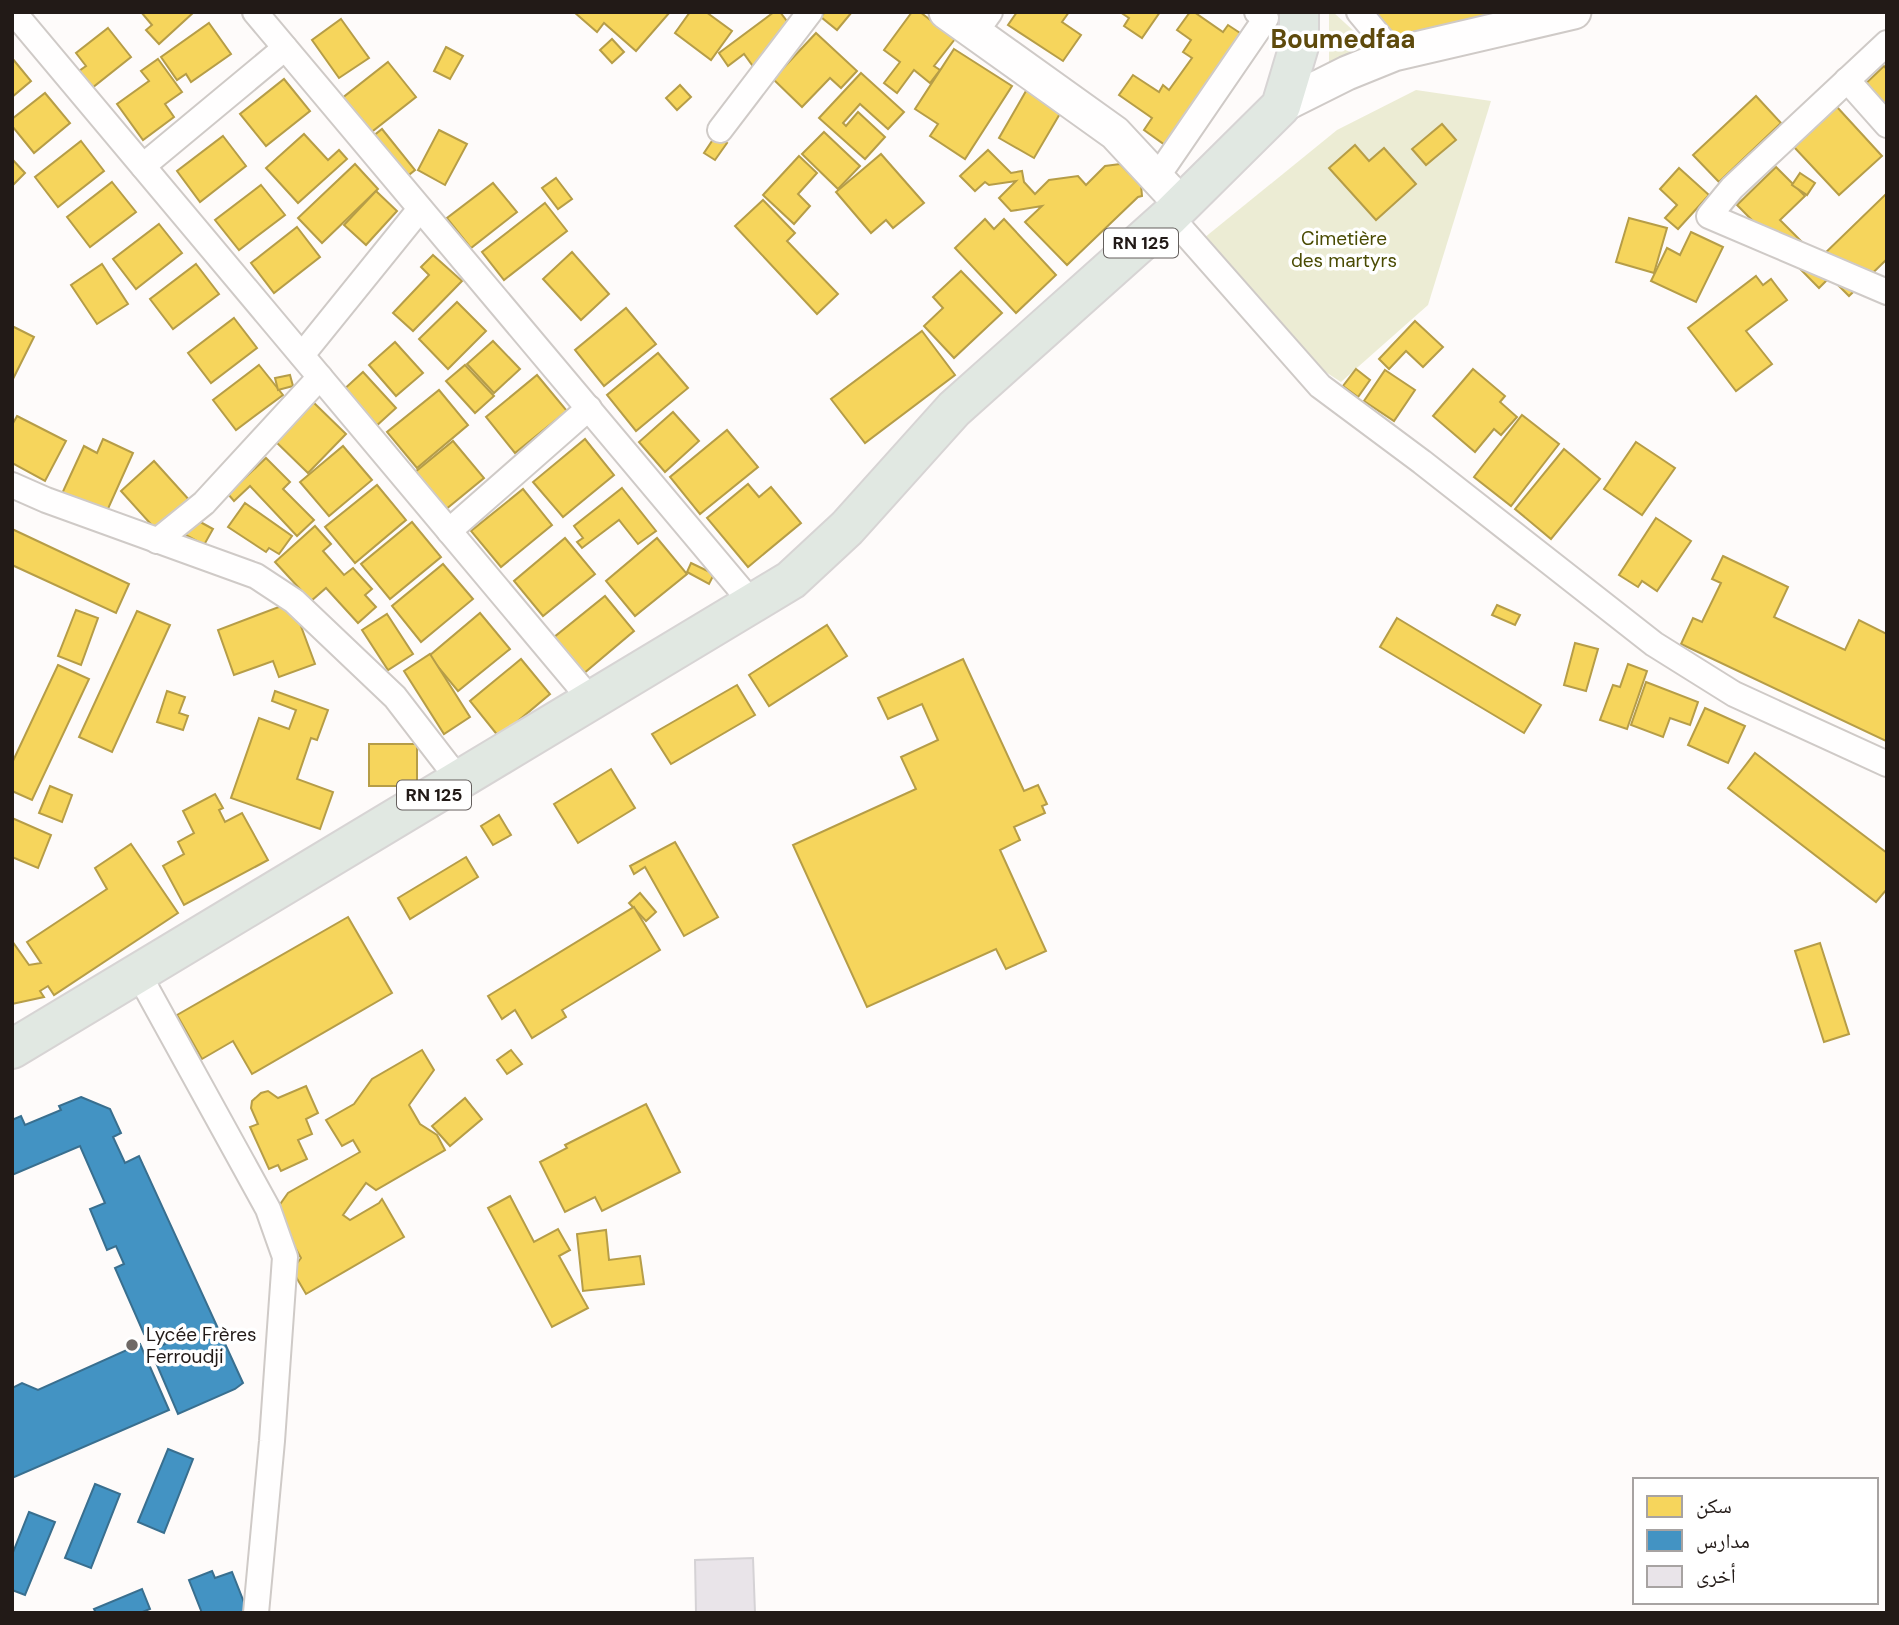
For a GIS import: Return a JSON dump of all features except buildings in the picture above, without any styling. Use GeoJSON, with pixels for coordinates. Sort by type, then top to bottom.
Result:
{"type":"FeatureCollection","features":[{"type":"Feature","properties":{"kind":"main road","name":"RN 125"},"geometry":{"type":"LineString","coordinates":[[12,1049],[791,580],[847,528],[954,409],[1176,211],[1282,106],[1299,46],[1280,17]]}},
{"type":"Feature","properties":{"kind":"street"},"geometry":{"type":"LineString","coordinates":[[19,12],[16,15],[591,700]]}},
{"type":"Feature","properties":{"kind":"street"},"geometry":{"type":"LineString","coordinates":[[255,12],[752,603]]}},
{"type":"Feature","properties":{"kind":"street"},"geometry":{"type":"LineString","coordinates":[[720,131],[810,12]]}},
{"type":"Feature","properties":{"kind":"street"},"geometry":{"type":"LineString","coordinates":[[946,12],[983,23],[1115,133],[1157,177],[1176,211],[1320,386],[1422,462],[1654,645],[1734,694],[1887,764]]}},
{"type":"Feature","properties":{"kind":"street"},"geometry":{"type":"LineString","coordinates":[[1359,12],[1395,54]]}},
{"type":"Feature","properties":{"kind":"street"},"geometry":{"type":"LineString","coordinates":[[1282,106],[1347,73],[1395,54],[1574,12]]}},
{"type":"Feature","properties":{"kind":"street"},"geometry":{"type":"LineString","coordinates":[[1157,177],[1280,17]]}},
{"type":"Feature","properties":{"kind":"street"},"geometry":{"type":"LineString","coordinates":[[1887,43],[1732,188],[1709,216],[1887,292]]}},
{"type":"Feature","properties":{"kind":"street"},"geometry":{"type":"LineString","coordinates":[[142,166],[285,48]]}},
{"type":"Feature","properties":{"kind":"street"},"geometry":{"type":"LineString","coordinates":[[1847,80],[1887,125]]}},
{"type":"Feature","properties":{"kind":"street"},"geometry":{"type":"LineString","coordinates":[[302,355],[420,209]]}},
{"type":"Feature","properties":{"kind":"street"},"geometry":{"type":"LineString","coordinates":[[157,541],[204,503],[320,376]]}},
{"type":"Feature","properties":{"kind":"street"},"geometry":{"type":"LineString","coordinates":[[449,531],[589,408]]}},
{"type":"Feature","properties":{"kind":"street"},"geometry":{"type":"LineString","coordinates":[[12,485],[46,500],[256,576],[294,601],[395,696],[459,780]]}},
{"type":"Feature","properties":{"kind":"street"},"geometry":{"type":"LineString","coordinates":[[138,973],[268,1209],[285,1257],[256,1613]]}},
{"type":"Feature","properties":{"kind":"green space"},"geometry":{"type":"Polygon","coordinates":[[[1329,12],[1333,12],[1369,45],[1329,62],[1329,12]]]}},
{"type":"Feature","properties":{"kind":"green space","name":"Cimetière des martyrs"},"geometry":{"type":"Polygon","coordinates":[[[1416,90],[1491,101],[1428,305],[1341,382],[1321,369],[1204,238],[1337,130],[1416,90]]]}},
{"type":"Feature","properties":{"kind":"place","name":"Lycée Frères Ferroudji"},"geometry":{"type":"Point","coordinates":[132,1345]}},
{"type":"Feature","properties":{"kind":"district","name":"Boumedfaa"},"geometry":{"type":"Point","coordinates":[1343,39]}}]}
